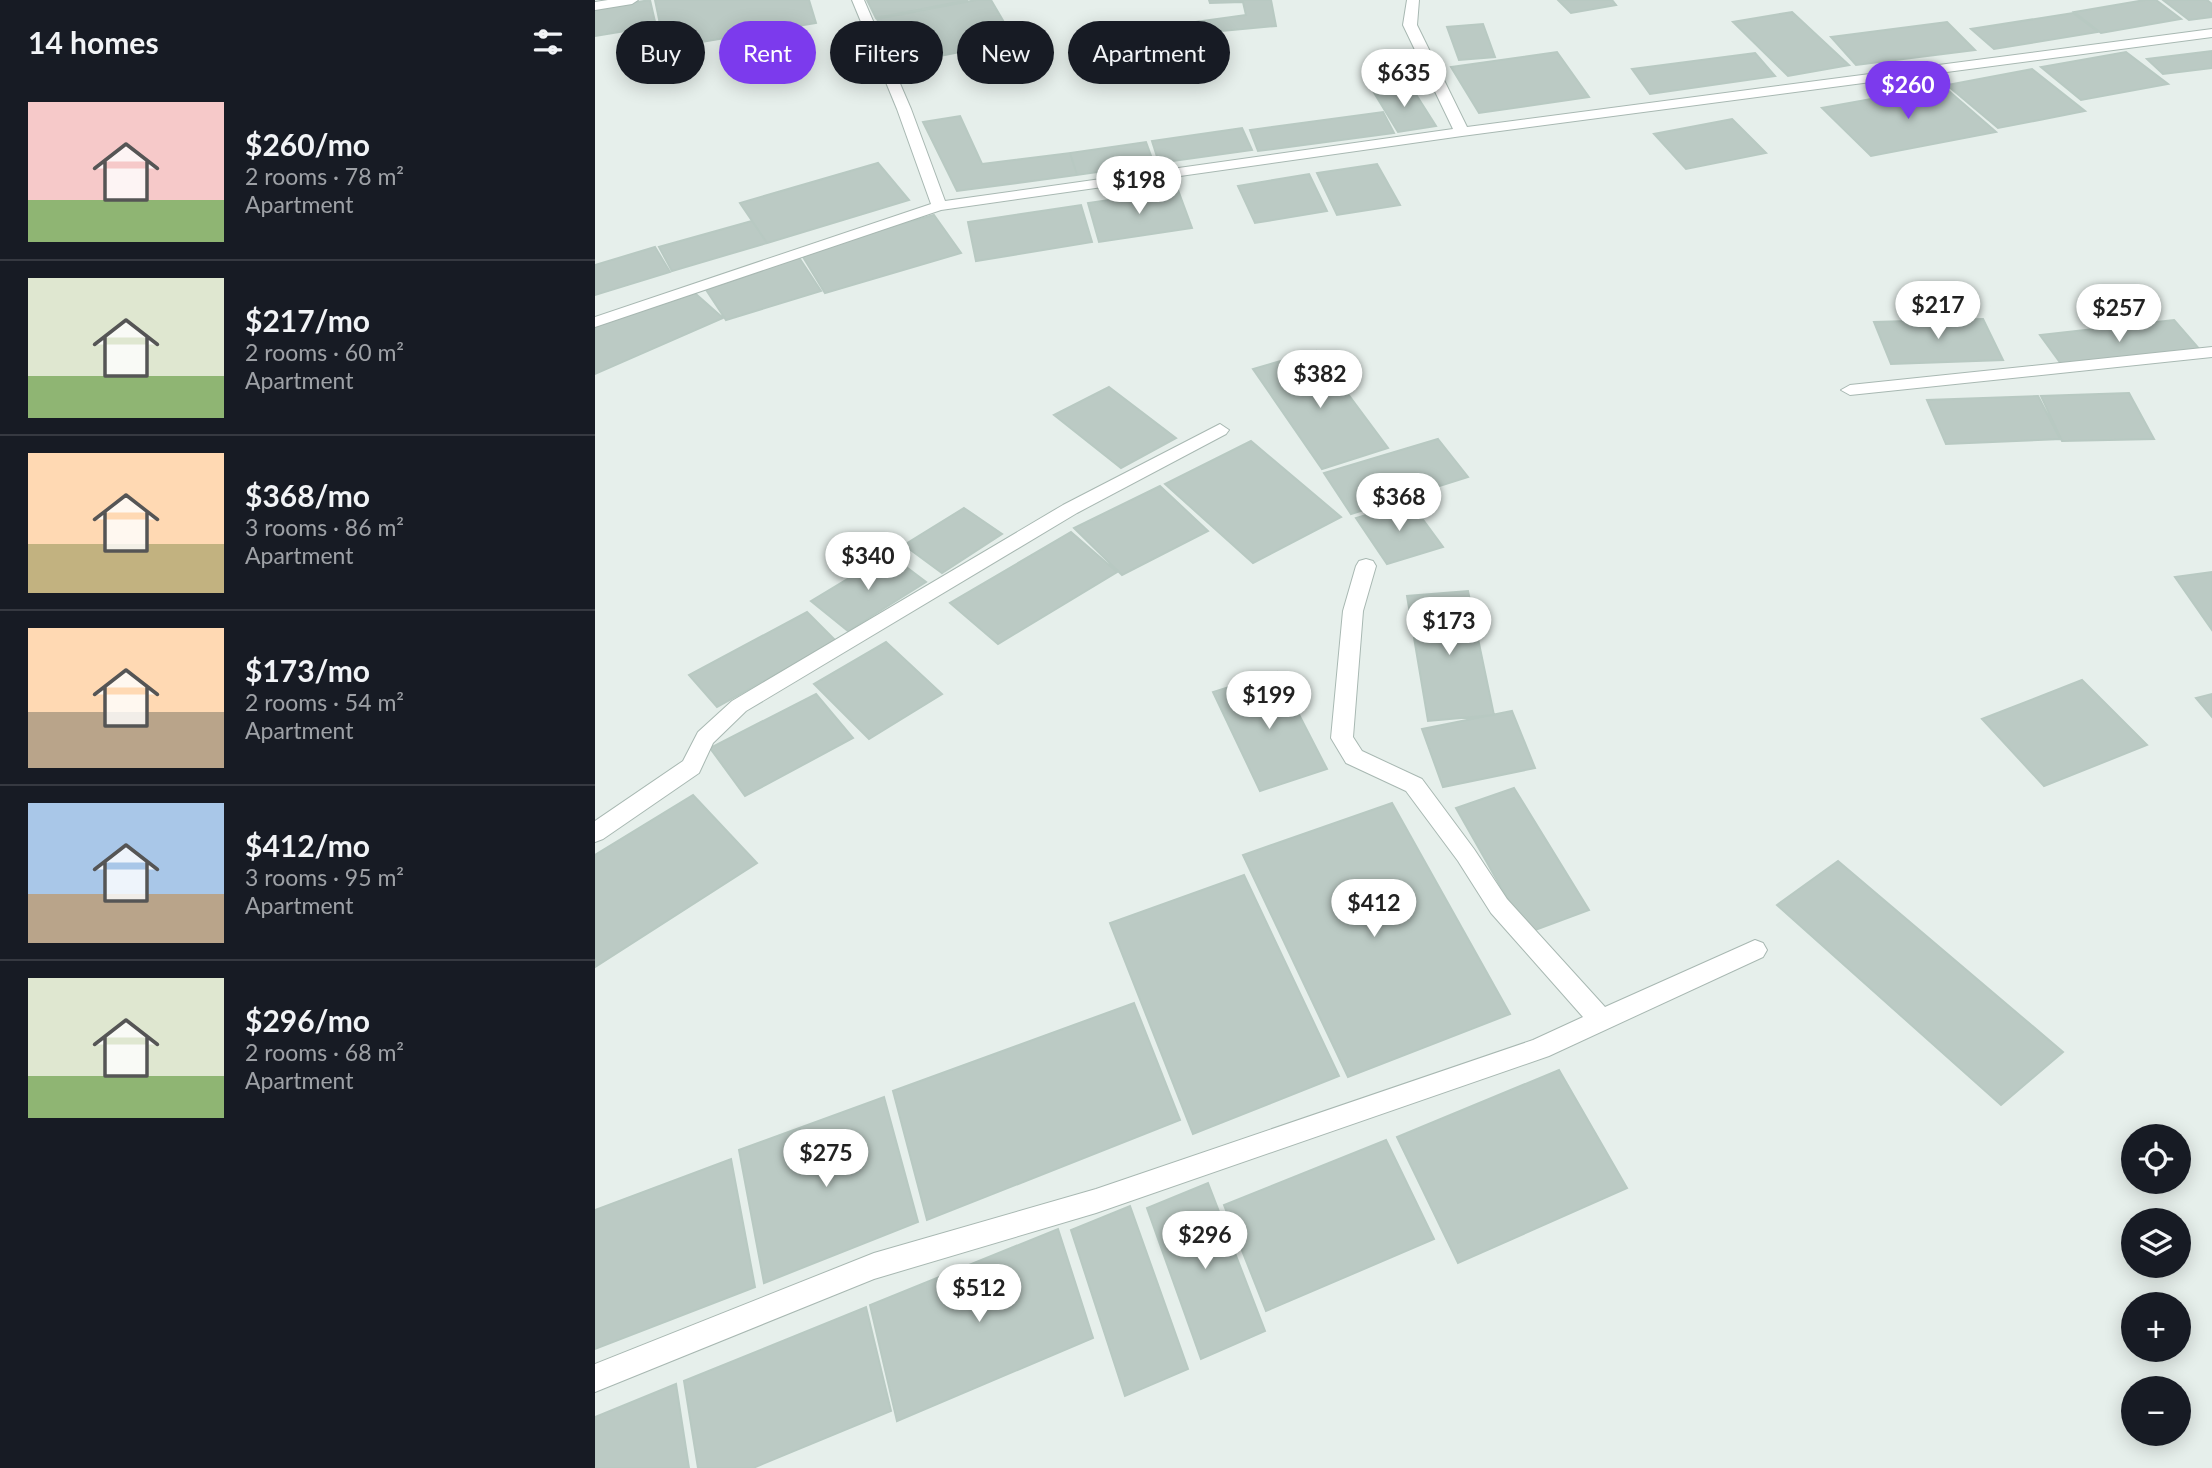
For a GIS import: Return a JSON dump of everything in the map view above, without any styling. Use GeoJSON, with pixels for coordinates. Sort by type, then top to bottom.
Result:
{"type":"FeatureCollection","features":[{"type":"Feature","properties":{"kind":"street"},"geometry":{"type":"LineString","coordinates":[[595,6],[632,0]]}},
{"type":"Feature","properties":{"kind":"street"},"geometry":{"type":"LineString","coordinates":[[858,0],[904,109],[939,206]]}},
{"type":"Feature","properties":{"kind":"street"},"geometry":{"type":"LineString","coordinates":[[1413,0],[1410,25],[1462,132]]}},
{"type":"Feature","properties":{"kind":"street"},"geometry":{"type":"LineString","coordinates":[[595,322],[939,206],[1462,132],[2212,33]]}},
{"type":"Feature","properties":{"kind":"street"},"geometry":{"type":"LineString","coordinates":[[1850,390],[2212,352]]}},
{"type":"Feature","properties":{"kind":"street"},"geometry":{"type":"LineString","coordinates":[[595,833],[691,767],[705,738],[739,706],[1070,509],[1220,430]]}},
{"type":"Feature","properties":{"kind":"street"},"geometry":{"type":"LineString","coordinates":[[1366,566],[1353,611],[1342,738],[1354,757],[1414,785],[1466,855],[1499,906],[1602,1021]]}},
{"type":"Feature","properties":{"kind":"street"},"geometry":{"type":"LineString","coordinates":[[595,1378],[874,1266],[1109,1196],[1539,1048],[1755,950]]}},
{"type":"Feature","properties":{"kind":"building"},"geometry":{"type":"Polygon","coordinates":[[[650,0],[655,21],[616,21],[616,33],[595,36],[595,9],[650,0]]]}},
{"type":"Feature","properties":{"kind":"building"},"geometry":{"type":"Polygon","coordinates":[[[655,0],[809,0],[815,21],[719,21],[719,39],[705,41],[705,21],[659,21],[655,0]]]}},
{"type":"Feature","properties":{"kind":"building"},"geometry":{"type":"Polygon","coordinates":[[[867,0],[968,0],[876,18],[867,0]]]}},
{"type":"Feature","properties":{"kind":"building"},"geometry":{"type":"Polygon","coordinates":[[[976,0],[991,0],[1003,21],[957,21],[957,52],[943,55],[943,21],[877,19],[976,0]]]}},
{"type":"Feature","properties":{"kind":"building"},"geometry":{"type":"Polygon","coordinates":[[[1209,0],[1271,0],[1276,26],[1230,30],[1230,21],[1203,21],[1246,15],[1243,2],[1210,3],[1209,0]]]}},
{"type":"Feature","properties":{"kind":"building"},"geometry":{"type":"Polygon","coordinates":[[[1558,0],[1612,0],[1616,5],[1571,13],[1558,0]]]}},
{"type":"Feature","properties":{"kind":"building"},"geometry":{"type":"Polygon","coordinates":[[[2156,0],[2181,19],[2101,33],[2074,12],[2156,0]]]}},
{"type":"Feature","properties":{"kind":"building"},"geometry":{"type":"Polygon","coordinates":[[[2163,0],[2207,0],[2212,4],[2212,17],[2189,20],[2163,0]]]}},
{"type":"Feature","properties":{"kind":"building"},"geometry":{"type":"Polygon","coordinates":[[[1792,12],[1849,65],[1788,76],[1733,22],[1792,12]]]}},
{"type":"Feature","properties":{"kind":"building"},"geometry":{"type":"Polygon","coordinates":[[[2073,13],[2098,32],[1994,49],[1971,29],[2073,13]]]}},
{"type":"Feature","properties":{"kind":"building"},"geometry":{"type":"Polygon","coordinates":[[[1947,22],[1975,50],[1856,65],[1831,37],[1947,22]]]}},
{"type":"Feature","properties":{"kind":"building"},"geometry":{"type":"Polygon","coordinates":[[[1483,24],[1495,57],[1459,60],[1447,27],[1483,24]]]}},
{"type":"Feature","properties":{"kind":"building"},"geometry":{"type":"Polygon","coordinates":[[[2212,51],[2212,68],[2163,74],[2147,59],[2212,51]]]}},
{"type":"Feature","properties":{"kind":"building"},"geometry":{"type":"Polygon","coordinates":[[[1557,52],[1589,97],[1479,113],[1451,67],[1557,52]]]}},
{"type":"Feature","properties":{"kind":"building"},"geometry":{"type":"Polygon","coordinates":[[[2126,52],[2168,84],[2081,100],[2041,67],[2126,52]]]}},
{"type":"Feature","properties":{"kind":"building"},"geometry":{"type":"Polygon","coordinates":[[[1755,53],[1775,76],[1650,94],[1632,69],[1755,53]]]}},
{"type":"Feature","properties":{"kind":"building"},"geometry":{"type":"Polygon","coordinates":[[[2032,69],[2085,111],[1998,128],[1947,85],[2032,69]]]}},
{"type":"Feature","properties":{"kind":"building"},"geometry":{"type":"Polygon","coordinates":[[[1410,85],[1436,126],[1398,132],[1373,91],[1410,85]]]}},
{"type":"Feature","properties":{"kind":"building"},"geometry":{"type":"Polygon","coordinates":[[[1943,86],[1996,132],[1871,156],[1822,108],[1943,86]]]}},
{"type":"Feature","properties":{"kind":"building"},"geometry":{"type":"Polygon","coordinates":[[[1383,112],[1394,133],[1258,151],[1250,130],[1383,112]]]}},
{"type":"Feature","properties":{"kind":"building"},"geometry":{"type":"Polygon","coordinates":[[[960,116],[982,164],[1070,153],[1077,175],[957,191],[923,122],[960,116]]]}},
{"type":"Feature","properties":{"kind":"building"},"geometry":{"type":"Polygon","coordinates":[[[1732,119],[1766,153],[1686,169],[1654,134],[1732,119]]]}},
{"type":"Feature","properties":{"kind":"building"},"geometry":{"type":"Polygon","coordinates":[[[1242,128],[1252,150],[1159,163],[1152,141],[1242,128]]]}},
{"type":"Feature","properties":{"kind":"building"},"geometry":{"type":"Polygon","coordinates":[[[1146,142],[1154,164],[1077,175],[1070,153],[1146,142]]]}},
{"type":"Feature","properties":{"kind":"building"},"geometry":{"type":"Polygon","coordinates":[[[878,163],[909,200],[767,243],[740,203],[878,163]]]}},
{"type":"Feature","properties":{"kind":"building"},"geometry":{"type":"Polygon","coordinates":[[[1377,164],[1400,205],[1337,215],[1317,173],[1377,164]]]}},
{"type":"Feature","properties":{"kind":"building"},"geometry":{"type":"Polygon","coordinates":[[[1309,174],[1327,211],[1255,223],[1238,186],[1309,174]]]}},
{"type":"Feature","properties":{"kind":"building"},"geometry":{"type":"Polygon","coordinates":[[[1178,190],[1192,228],[1099,242],[1088,203],[1178,190]]]}},
{"type":"Feature","properties":{"kind":"building"},"geometry":{"type":"Polygon","coordinates":[[[1081,205],[1092,242],[976,261],[968,222],[1081,205]]]}},
{"type":"Feature","properties":{"kind":"building"},"geometry":{"type":"Polygon","coordinates":[[[934,215],[961,253],[825,293],[800,252],[934,215]]]}},
{"type":"Feature","properties":{"kind":"building"},"geometry":{"type":"Polygon","coordinates":[[[752,221],[767,243],[672,271],[659,247],[752,221]]]}},
{"type":"Feature","properties":{"kind":"building"},"geometry":{"type":"Polygon","coordinates":[[[655,247],[670,272],[595,295],[595,265],[655,247]]]}},
{"type":"Feature","properties":{"kind":"building"},"geometry":{"type":"Polygon","coordinates":[[[796,253],[821,291],[726,320],[701,282],[796,253]]]}},
{"type":"Feature","properties":{"kind":"building"},"geometry":{"type":"Polygon","coordinates":[[[688,287],[723,318],[595,374],[595,327],[688,287]]]}},
{"type":"Feature","properties":{"kind":"building"},"geometry":{"type":"Polygon","coordinates":[[[1983,319],[2003,360],[1891,364],[1874,322],[1983,319]]]}},
{"type":"Feature","properties":{"kind":"building"},"geometry":{"type":"Polygon","coordinates":[[[2174,320],[2201,351],[2064,368],[2040,335],[2174,320]]]}},
{"type":"Feature","properties":{"kind":"building"},"geometry":{"type":"Polygon","coordinates":[[[1316,351],[1388,448],[1322,469],[1253,369],[1316,351]]]}},
{"type":"Feature","properties":{"kind":"building"},"geometry":{"type":"Polygon","coordinates":[[[1109,387],[1176,438],[1121,468],[1054,415],[1109,387]]]}},
{"type":"Feature","properties":{"kind":"building"},"geometry":{"type":"Polygon","coordinates":[[[2129,393],[2154,439],[2062,441],[2041,396],[2129,393]]]}},
{"type":"Feature","properties":{"kind":"building"},"geometry":{"type":"Polygon","coordinates":[[[2038,396],[2060,439],[1946,444],[1927,400],[2038,396]]]}},
{"type":"Feature","properties":{"kind":"building"},"geometry":{"type":"Polygon","coordinates":[[[1438,439],[1468,477],[1351,514],[1324,473],[1438,439]]]}},
{"type":"Feature","properties":{"kind":"building"},"geometry":{"type":"Polygon","coordinates":[[[1251,441],[1341,517],[1253,563],[1165,484],[1251,441]]]}},
{"type":"Feature","properties":{"kind":"building"},"geometry":{"type":"Polygon","coordinates":[[[1160,486],[1208,531],[1122,575],[1074,528],[1160,486]]]}},
{"type":"Feature","properties":{"kind":"building"},"geometry":{"type":"Polygon","coordinates":[[[1410,502],[1443,547],[1387,564],[1356,518],[1410,502]]]}},
{"type":"Feature","properties":{"kind":"building"},"geometry":{"type":"Polygon","coordinates":[[[964,508],[1002,534],[942,573],[904,545],[964,508]]]}},
{"type":"Feature","properties":{"kind":"building"},"geometry":{"type":"Polygon","coordinates":[[[1071,532],[1117,572],[998,644],[950,603],[1071,532]]]}},
{"type":"Feature","properties":{"kind":"building"},"geometry":{"type":"Polygon","coordinates":[[[889,554],[926,582],[848,631],[811,601],[889,554]]]}},
{"type":"Feature","properties":{"kind":"building"},"geometry":{"type":"Polygon","coordinates":[[[2212,572],[2212,630],[2175,577],[2212,572]]]}},
{"type":"Feature","properties":{"kind":"building"},"geometry":{"type":"Polygon","coordinates":[[[1468,591],[1494,715],[1428,721],[1407,596],[1468,591]]]}},
{"type":"Feature","properties":{"kind":"building"},"geometry":{"type":"Polygon","coordinates":[[[807,612],[836,641],[717,707],[689,675],[807,612]]]}},
{"type":"Feature","properties":{"kind":"building"},"geometry":{"type":"Polygon","coordinates":[[[886,642],[942,694],[869,739],[814,684],[886,642]]]}},
{"type":"Feature","properties":{"kind":"building"},"geometry":{"type":"Polygon","coordinates":[[[1277,672],[1327,769],[1260,791],[1213,692],[1277,672]]]}},
{"type":"Feature","properties":{"kind":"building"},"geometry":{"type":"Polygon","coordinates":[[[2082,680],[2147,745],[2044,786],[1982,719],[2082,680]]]}},
{"type":"Feature","properties":{"kind":"building"},"geometry":{"type":"Polygon","coordinates":[[[816,694],[853,738],[745,796],[710,748],[816,694]]]}},
{"type":"Feature","properties":{"kind":"building"},"geometry":{"type":"Polygon","coordinates":[[[2212,694],[2212,717],[2196,698],[2212,694]]]}},
{"type":"Feature","properties":{"kind":"building"},"geometry":{"type":"Polygon","coordinates":[[[1512,711],[1535,768],[1443,787],[1422,729],[1512,711]]]}},
{"type":"Feature","properties":{"kind":"building"},"geometry":{"type":"Polygon","coordinates":[[[1514,788],[1589,910],[1527,933],[1456,808],[1514,788]]]}},
{"type":"Feature","properties":{"kind":"building"},"geometry":{"type":"Polygon","coordinates":[[[693,795],[757,863],[595,967],[595,855],[693,795]]]}},
{"type":"Feature","properties":{"kind":"building"},"geometry":{"type":"Polygon","coordinates":[[[1392,803],[1510,1014],[1348,1077],[1243,855],[1392,803]]]}},
{"type":"Feature","properties":{"kind":"building"},"geometry":{"type":"Polygon","coordinates":[[[1838,861],[2063,1052],[2001,1105],[1777,905],[1838,861]]]}},
{"type":"Feature","properties":{"kind":"building"},"geometry":{"type":"Polygon","coordinates":[[[1244,875],[1339,1076],[1193,1134],[1110,923],[1244,875]]]}},
{"type":"Feature","properties":{"kind":"building"},"geometry":{"type":"Polygon","coordinates":[[[1134,1003],[1180,1120],[927,1220],[893,1091],[1134,1003]]]}},
{"type":"Feature","properties":{"kind":"building"},"geometry":{"type":"Polygon","coordinates":[[[1559,1070],[1627,1188],[1458,1263],[1397,1137],[1559,1070]]]}},
{"type":"Feature","properties":{"kind":"building"},"geometry":{"type":"Polygon","coordinates":[[[884,1097],[918,1222],[764,1283],[739,1150],[884,1097]]]}},
{"type":"Feature","properties":{"kind":"building"},"geometry":{"type":"Polygon","coordinates":[[[1386,1140],[1434,1239],[1266,1311],[1224,1205],[1386,1140]]]}},
{"type":"Feature","properties":{"kind":"building"},"geometry":{"type":"Polygon","coordinates":[[[731,1159],[755,1287],[595,1349],[595,1210],[731,1159]]]}},
{"type":"Feature","properties":{"kind":"building"},"geometry":{"type":"Polygon","coordinates":[[[1208,1183],[1265,1331],[1201,1359],[1147,1208],[1208,1183]]]}},
{"type":"Feature","properties":{"kind":"building"},"geometry":{"type":"Polygon","coordinates":[[[1130,1206],[1188,1369],[1125,1396],[1071,1230],[1130,1206]]]}},
{"type":"Feature","properties":{"kind":"building"},"geometry":{"type":"Polygon","coordinates":[[[1058,1229],[1093,1338],[897,1421],[870,1305],[1058,1229]]]}},
{"type":"Feature","properties":{"kind":"building"},"geometry":{"type":"Polygon","coordinates":[[[866,1307],[891,1411],[753,1468],[698,1468],[684,1381],[866,1307]]]}},
{"type":"Feature","properties":{"kind":"building"},"geometry":{"type":"Polygon","coordinates":[[[676,1384],[689,1468],[595,1468],[595,1417],[676,1384]]]}}]}
